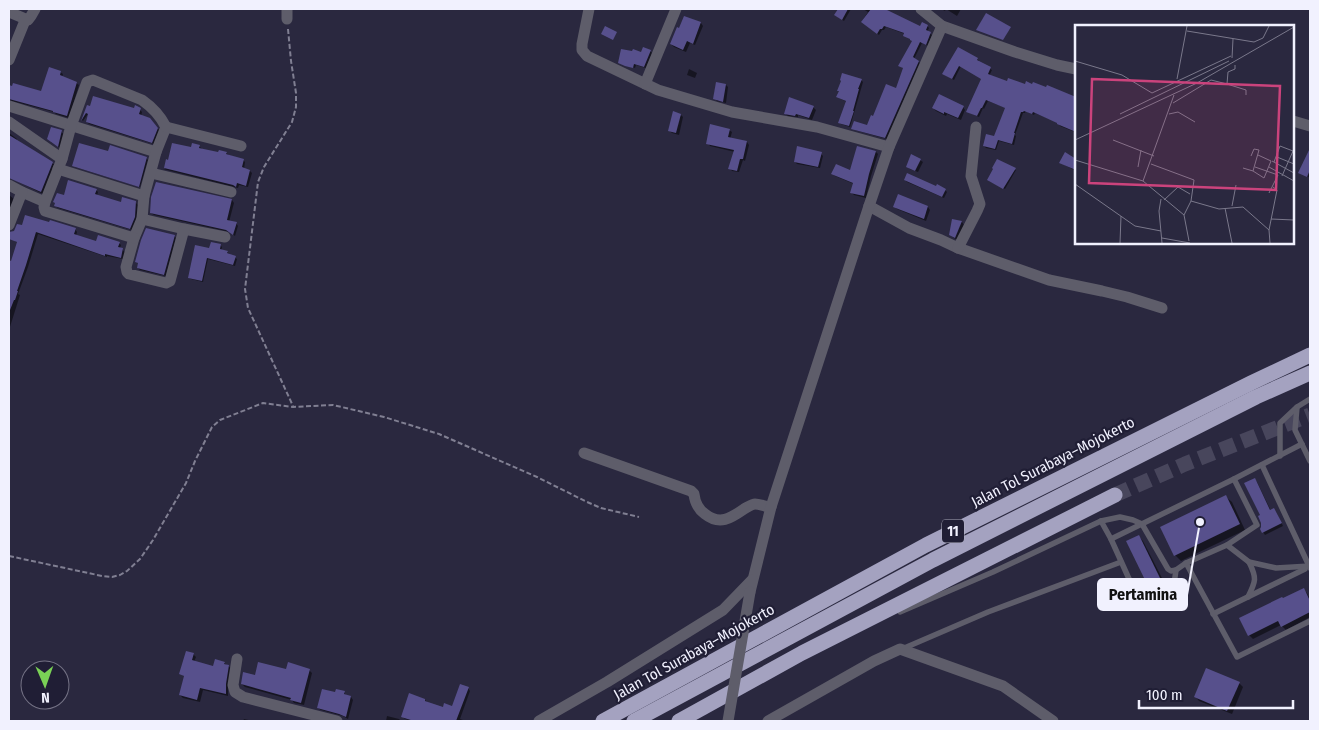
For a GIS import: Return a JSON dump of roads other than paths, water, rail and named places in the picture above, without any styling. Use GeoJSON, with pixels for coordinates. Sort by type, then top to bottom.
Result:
{"type":"FeatureCollection","features":[{"type":"Feature","properties":{"kind":"highway","name":"Jalan Tol Surabaya–Mojokerto"},"geometry":{"type":"LineString","coordinates":[[604,721],[926,545],[1251,382],[1310,355]]}},
{"type":"Feature","properties":{"kind":"highway","name":"11"},"geometry":{"type":"LineString","coordinates":[[634,721],[933,560],[1256,397],[1310,373]]}},
{"type":"Feature","properties":{"kind":"highway"},"geometry":{"type":"LineString","coordinates":[[679,721],[802,653],[1115,494]]}},
{"type":"Feature","properties":{"kind":"street"},"geometry":{"type":"LineString","coordinates":[[9,12],[28,20],[35,9]]}},
{"type":"Feature","properties":{"kind":"street"},"geometry":{"type":"LineString","coordinates":[[590,9],[582,50],[587,56],[645,84],[658,90],[732,112],[817,127],[889,147]]}},
{"type":"Feature","properties":{"kind":"street"},"geometry":{"type":"LineString","coordinates":[[645,84],[676,9]]}},
{"type":"Feature","properties":{"kind":"street"},"geometry":{"type":"LineString","coordinates":[[921,9],[942,26],[1015,52],[1075,69]]}},
{"type":"Feature","properties":{"kind":"street"},"geometry":{"type":"LineString","coordinates":[[9,60],[24,23],[24,18]]}},
{"type":"Feature","properties":{"kind":"street"},"geometry":{"type":"LineString","coordinates":[[728,721],[750,592],[771,507],[889,147],[942,26]]}},
{"type":"Feature","properties":{"kind":"street"},"geometry":{"type":"LineString","coordinates":[[134,238],[46,211],[44,208],[87,82],[92,80],[142,100],[160,117],[166,127],[241,146]]}},
{"type":"Feature","properties":{"kind":"street"},"geometry":{"type":"LineString","coordinates":[[9,106],[156,152]]}},
{"type":"Feature","properties":{"kind":"street"},"geometry":{"type":"LineString","coordinates":[[1294,121],[1310,126]]}},
{"type":"Feature","properties":{"kind":"street"},"geometry":{"type":"LineString","coordinates":[[9,122],[60,164],[144,196]]}},
{"type":"Feature","properties":{"kind":"street"},"geometry":{"type":"LineString","coordinates":[[166,127],[156,152],[144,196],[142,219],[126,266],[127,272],[166,283],[170,281],[184,229]]}},
{"type":"Feature","properties":{"kind":"street"},"geometry":{"type":"LineString","coordinates":[[958,248],[980,204],[971,176],[976,127]]}},
{"type":"Feature","properties":{"kind":"street"},"geometry":{"type":"LineString","coordinates":[[151,173],[231,192]]}},
{"type":"Feature","properties":{"kind":"street"},"geometry":{"type":"LineString","coordinates":[[9,184],[45,202]]}},
{"type":"Feature","properties":{"kind":"street"},"geometry":{"type":"LineString","coordinates":[[9,225],[22,192]]}},
{"type":"Feature","properties":{"kind":"street"},"geometry":{"type":"LineString","coordinates":[[869,206],[909,228],[958,248],[1050,280],[1102,290],[1162,308]]}},
{"type":"Feature","properties":{"kind":"street"},"geometry":{"type":"LineString","coordinates":[[142,219],[226,237]]}},
{"type":"Feature","properties":{"kind":"street"},"geometry":{"type":"LineString","coordinates":[[584,453],[691,491],[694,494],[698,508],[712,519],[722,521],[731,518],[749,506],[756,504],[771,507]]}},
{"type":"Feature","properties":{"kind":"street"},"geometry":{"type":"LineString","coordinates":[[539,721],[607,682],[723,610],[753,578]]}},
{"type":"Feature","properties":{"kind":"street"},"geometry":{"type":"LineString","coordinates":[[768,721],[874,661],[900,649],[1003,686],[1053,721]]}},
{"type":"Feature","properties":{"kind":"street"},"geometry":{"type":"LineString","coordinates":[[237,659],[233,685],[235,692],[239,695],[337,721]]}},
{"type":"Feature","properties":{"kind":"lane"},"geometry":{"type":"LineString","coordinates":[[1280,456],[1280,423],[1310,399]]}},
{"type":"Feature","properties":{"kind":"lane"},"geometry":{"type":"LineString","coordinates":[[1297,408],[1295,430],[1310,461]]}},
{"type":"Feature","properties":{"kind":"lane"},"geometry":{"type":"LineString","coordinates":[[1111,539],[1302,444]]}},
{"type":"Feature","properties":{"kind":"lane"},"geometry":{"type":"LineString","coordinates":[[1262,464],[1310,567]]}},
{"type":"Feature","properties":{"kind":"lane"},"geometry":{"type":"LineString","coordinates":[[802,653],[993,572],[1100,521],[1120,517],[1142,524],[1168,569],[1171,571],[1176,570],[1186,563],[1227,545],[1257,525],[1234,479]]}},
{"type":"Feature","properties":{"kind":"lane"},"geometry":{"type":"LineString","coordinates":[[1100,521],[1111,539],[1130,581],[1140,592],[1151,595],[1174,584],[1176,570]]}},
{"type":"Feature","properties":{"kind":"lane"},"geometry":{"type":"LineString","coordinates":[[1227,545],[1249,562],[1276,568],[1310,567]]}},
{"type":"Feature","properties":{"kind":"lane"},"geometry":{"type":"LineString","coordinates":[[900,649],[988,612],[1121,562]]}},
{"type":"Feature","properties":{"kind":"lane"},"geometry":{"type":"LineString","coordinates":[[1248,597],[1255,583],[1255,574],[1249,562]]}},
{"type":"Feature","properties":{"kind":"lane"},"geometry":{"type":"LineString","coordinates":[[1186,563],[1237,657],[1310,621]]}},
{"type":"Feature","properties":{"kind":"lane"},"geometry":{"type":"LineString","coordinates":[[1213,614],[1310,567]]}},
{"type":"Feature","properties":{"kind":"tunnel"},"geometry":{"type":"LineString","coordinates":[[1115,495],[1185,464],[1310,415]]}},
{"type":"Feature","properties":{"kind":"place","name":"Pertamina"},"geometry":{"type":"Point","coordinates":[1200,522]}}]}
